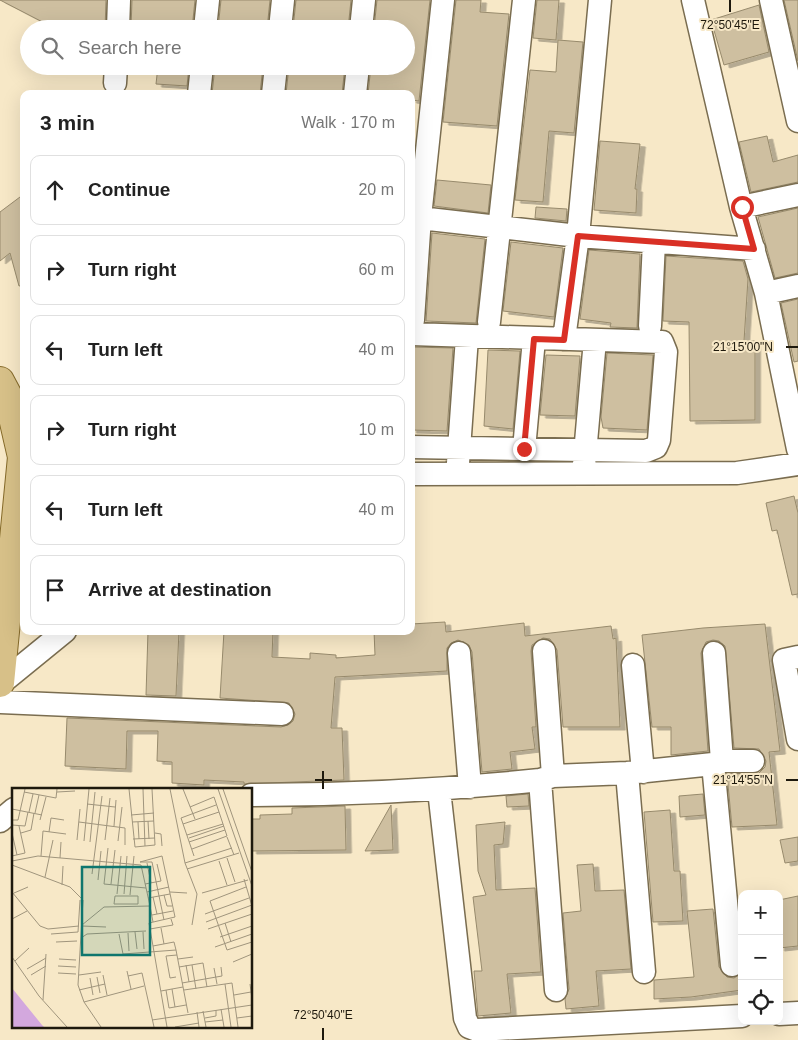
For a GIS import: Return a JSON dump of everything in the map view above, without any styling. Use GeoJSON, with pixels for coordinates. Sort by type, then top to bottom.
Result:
{"type":"FeatureCollection","features":[{"type":"Feature","properties":{"kind":"main road"},"geometry":{"type":"LineString","coordinates":[[0,381],[8,396],[20,448]]}},
{"type":"Feature","properties":{"kind":"main road"},"geometry":{"type":"LineString","coordinates":[[0,684],[20,479]]}},
{"type":"Feature","properties":{"kind":"street"},"geometry":{"type":"LineString","coordinates":[[118,20],[119,0]]}},
{"type":"Feature","properties":{"kind":"street"},"geometry":{"type":"LineString","coordinates":[[206,20],[208,0]]}},
{"type":"Feature","properties":{"kind":"street"},"geometry":{"type":"LineString","coordinates":[[281,20],[283,0]]}},
{"type":"Feature","properties":{"kind":"street"},"geometry":{"type":"LineString","coordinates":[[362,20],[364,0]]}},
{"type":"Feature","properties":{"kind":"street"},"geometry":{"type":"LineString","coordinates":[[415,244],[416,217],[443,0]]}},
{"type":"Feature","properties":{"kind":"street"},"geometry":{"type":"LineString","coordinates":[[489,322],[524,0]]}},
{"type":"Feature","properties":{"kind":"street"},"geometry":{"type":"LineString","coordinates":[[564,340],[578,236],[600,0]]}},
{"type":"Feature","properties":{"kind":"street"},"geometry":{"type":"LineString","coordinates":[[693,0],[742,207],[789,367],[798,449]]}},
{"type":"Feature","properties":{"kind":"street"},"geometry":{"type":"LineString","coordinates":[[771,0],[798,121]]}},
{"type":"Feature","properties":{"kind":"street"},"geometry":{"type":"LineString","coordinates":[[199,90],[201,75]]}},
{"type":"Feature","properties":{"kind":"street"},"geometry":{"type":"LineString","coordinates":[[273,90],[275,75]]}},
{"type":"Feature","properties":{"kind":"street"},"geometry":{"type":"LineString","coordinates":[[355,90],[357,75]]}},
{"type":"Feature","properties":{"kind":"street"},"geometry":{"type":"LineString","coordinates":[[742,207],[798,195]]}},
{"type":"Feature","properties":{"kind":"street"},"geometry":{"type":"LineString","coordinates":[[416,217],[578,236],[754,249]]}},
{"type":"Feature","properties":{"kind":"street"},"geometry":{"type":"LineString","coordinates":[[650,326],[654,242]]}},
{"type":"Feature","properties":{"kind":"street"},"geometry":{"type":"LineString","coordinates":[[766,293],[798,286]]}},
{"type":"Feature","properties":{"kind":"street"},"geometry":{"type":"LineString","coordinates":[[415,328],[468,337],[662,342],[666,352],[659,440],[656,447],[646,451],[415,447]]}},
{"type":"Feature","properties":{"kind":"street"},"geometry":{"type":"LineString","coordinates":[[458,474],[468,337]]}},
{"type":"Feature","properties":{"kind":"street"},"geometry":{"type":"LineString","coordinates":[[524,449],[534,339]]}},
{"type":"Feature","properties":{"kind":"street"},"geometry":{"type":"LineString","coordinates":[[583,474],[595,340]]}},
{"type":"Feature","properties":{"kind":"street"},"geometry":{"type":"LineString","coordinates":[[415,474],[737,473],[798,464]]}},
{"type":"Feature","properties":{"kind":"street"},"geometry":{"type":"LineString","coordinates":[[0,684],[60,635]]}},
{"type":"Feature","properties":{"kind":"street"},"geometry":{"type":"LineString","coordinates":[[544,651],[556,990]]}},
{"type":"Feature","properties":{"kind":"street"},"geometry":{"type":"LineString","coordinates":[[459,653],[470,787]]}},
{"type":"Feature","properties":{"kind":"street"},"geometry":{"type":"LineString","coordinates":[[714,653],[718,763],[732,965]]}},
{"type":"Feature","properties":{"kind":"street"},"geometry":{"type":"LineString","coordinates":[[798,657],[784,660],[798,737]]}},
{"type":"Feature","properties":{"kind":"street"},"geometry":{"type":"LineString","coordinates":[[633,664],[635,772],[644,972]]}},
{"type":"Feature","properties":{"kind":"street"},"geometry":{"type":"LineString","coordinates":[[0,702],[282,714]]}},
{"type":"Feature","properties":{"kind":"street"},"geometry":{"type":"LineString","coordinates":[[252,795],[323,795],[438,790],[547,778],[753,761]]}},
{"type":"Feature","properties":{"kind":"street"},"geometry":{"type":"LineString","coordinates":[[438,790],[465,1018],[469,1027],[477,1030],[738,1016]]}},
{"type":"Feature","properties":{"kind":"street"},"geometry":{"type":"LineString","coordinates":[[0,821],[12,811]]}},
{"type":"Feature","properties":{"kind":"street"},"geometry":{"type":"LineString","coordinates":[[783,1014],[798,1013]]}},
{"type":"Feature","properties":{"kind":"building"},"geometry":{"type":"Polygon","coordinates":[[[0,0],[106,0],[105,20],[39,20],[0,0]]]}},
{"type":"Feature","properties":{"kind":"building"},"geometry":{"type":"Polygon","coordinates":[[[132,0],[195,0],[193,20],[131,20],[132,0]]]}},
{"type":"Feature","properties":{"kind":"building"},"geometry":{"type":"Polygon","coordinates":[[[221,0],[270,0],[268,20],[219,20],[221,0]]]}},
{"type":"Feature","properties":{"kind":"building"},"geometry":{"type":"Polygon","coordinates":[[[296,0],[351,0],[349,20],[294,20],[296,0]]]}},
{"type":"Feature","properties":{"kind":"building"},"geometry":{"type":"Polygon","coordinates":[[[377,0],[430,0],[419,101],[415,100],[415,90],[368,90],[370,75],[415,75],[415,20],[375,20],[377,0]]]}},
{"type":"Feature","properties":{"kind":"building"},"geometry":{"type":"Polygon","coordinates":[[[456,0],[481,0],[480,12],[509,14],[497,126],[443,122],[456,0]]]}},
{"type":"Feature","properties":{"kind":"building"},"geometry":{"type":"Polygon","coordinates":[[[537,0],[559,0],[556,40],[533,38],[537,0]]]}},
{"type":"Feature","properties":{"kind":"building"},"geometry":{"type":"Polygon","coordinates":[[[784,0],[798,0],[798,61],[784,0]]]}},
{"type":"Feature","properties":{"kind":"building"},"geometry":{"type":"Polygon","coordinates":[[[759,5],[769,52],[724,65],[711,20],[759,5]]]}},
{"type":"Feature","properties":{"kind":"building"},"geometry":{"type":"Polygon","coordinates":[[[558,40],[583,42],[574,133],[549,131],[543,202],[515,200],[530,70],[556,72],[558,40]]]}},
{"type":"Feature","properties":{"kind":"building"},"geometry":{"type":"Polygon","coordinates":[[[157,75],[188,75],[187,86],[156,84],[157,75]]]}},
{"type":"Feature","properties":{"kind":"building"},"geometry":{"type":"Polygon","coordinates":[[[214,75],[262,75],[260,90],[212,90],[214,75]]]}},
{"type":"Feature","properties":{"kind":"building"},"geometry":{"type":"Polygon","coordinates":[[[288,75],[344,75],[342,90],[286,90],[288,75]]]}},
{"type":"Feature","properties":{"kind":"building"},"geometry":{"type":"Polygon","coordinates":[[[767,136],[773,162],[798,155],[798,182],[751,192],[739,142],[767,136]]]}},
{"type":"Feature","properties":{"kind":"building"},"geometry":{"type":"Polygon","coordinates":[[[600,141],[640,144],[635,189],[637,189],[636,213],[594,210],[600,141]]]}},
{"type":"Feature","properties":{"kind":"building"},"geometry":{"type":"Polygon","coordinates":[[[437,180],[491,185],[488,213],[434,206],[437,180]]]}},
{"type":"Feature","properties":{"kind":"building"},"geometry":{"type":"Polygon","coordinates":[[[20,197],[20,286],[10,253],[0,261],[0,212],[20,197]]]}},
{"type":"Feature","properties":{"kind":"building"},"geometry":{"type":"Polygon","coordinates":[[[536,207],[567,209],[566,221],[535,218],[536,207]]]}},
{"type":"Feature","properties":{"kind":"building"},"geometry":{"type":"Polygon","coordinates":[[[798,208],[798,273],[775,278],[758,217],[798,208]]]}},
{"type":"Feature","properties":{"kind":"building"},"geometry":{"type":"Polygon","coordinates":[[[432,233],[485,239],[476,323],[426,321],[432,233]]]}},
{"type":"Feature","properties":{"kind":"building"},"geometry":{"type":"Polygon","coordinates":[[[511,242],[563,248],[554,317],[503,311],[511,242]]]}},
{"type":"Feature","properties":{"kind":"building"},"geometry":{"type":"Polygon","coordinates":[[[589,250],[640,254],[637,328],[610,327],[611,323],[580,319],[589,250]]]}},
{"type":"Feature","properties":{"kind":"building"},"geometry":{"type":"Polygon","coordinates":[[[666,256],[743,261],[748,279],[744,341],[755,341],[755,420],[690,421],[689,322],[663,321],[666,256]]]}},
{"type":"Feature","properties":{"kind":"building"},"geometry":{"type":"Polygon","coordinates":[[[798,299],[798,361],[794,362],[781,303],[798,299]]]}},
{"type":"Feature","properties":{"kind":"building"},"geometry":{"type":"Polygon","coordinates":[[[415,347],[453,348],[447,431],[415,430],[415,347]]]}},
{"type":"Feature","properties":{"kind":"building"},"geometry":{"type":"Polygon","coordinates":[[[488,350],[520,351],[513,429],[484,426],[488,350]]]}},
{"type":"Feature","properties":{"kind":"building"},"geometry":{"type":"Polygon","coordinates":[[[607,353],[653,355],[647,430],[603,428],[601,417],[607,353]]]}},
{"type":"Feature","properties":{"kind":"building"},"geometry":{"type":"Polygon","coordinates":[[[546,355],[580,356],[575,416],[540,415],[546,355]]]}},
{"type":"Feature","properties":{"kind":"building"},"geometry":{"type":"Polygon","coordinates":[[[794,496],[798,513],[798,594],[792,595],[777,530],[772,531],[766,503],[794,496]]]}},
{"type":"Feature","properties":{"kind":"building"},"geometry":{"type":"Polygon","coordinates":[[[445,622],[446,632],[524,623],[525,636],[611,626],[613,639],[616,638],[620,727],[563,727],[557,650],[550,639],[543,638],[532,645],[531,651],[536,727],[532,727],[535,749],[510,752],[512,769],[482,772],[472,652],[469,645],[458,640],[451,643],[447,648],[447,671],[335,677],[331,728],[342,728],[344,780],[244,784],[244,782],[204,780],[204,785],[172,783],[172,762],[157,761],[158,731],[127,731],[126,769],[65,766],[67,718],[281,727],[293,721],[295,714],[289,703],[220,698],[224,635],[273,635],[272,657],[310,659],[310,653],[336,655],[336,658],[375,655],[374,635],[415,635],[415,624],[445,622]]]}},
{"type":"Feature","properties":{"kind":"building"},"geometry":{"type":"Polygon","coordinates":[[[765,624],[780,751],[769,752],[777,825],[732,827],[727,774],[759,773],[765,767],[766,761],[759,749],[734,748],[725,646],[719,641],[706,642],[701,653],[708,751],[671,755],[671,727],[652,727],[642,635],[703,628],[765,624]]]}},
{"type":"Feature","properties":{"kind":"building"},"geometry":{"type":"Polygon","coordinates":[[[148,635],[179,635],[176,696],[146,695],[148,635]]]}},
{"type":"Feature","properties":{"kind":"building"},"geometry":{"type":"Polygon","coordinates":[[[528,794],[529,806],[507,807],[506,796],[528,794]]]}},
{"type":"Feature","properties":{"kind":"building"},"geometry":{"type":"Polygon","coordinates":[[[703,794],[705,815],[680,817],[679,796],[703,794]]]}},
{"type":"Feature","properties":{"kind":"building"},"geometry":{"type":"Polygon","coordinates":[[[391,805],[393,850],[365,851],[391,805]]]}},
{"type":"Feature","properties":{"kind":"building"},"geometry":{"type":"Polygon","coordinates":[[[345,806],[346,850],[252,851],[252,819],[260,819],[260,815],[292,814],[292,808],[345,806]]]}},
{"type":"Feature","properties":{"kind":"building"},"geometry":{"type":"Polygon","coordinates":[[[670,810],[674,871],[680,871],[683,921],[653,922],[644,812],[670,810]]]}},
{"type":"Feature","properties":{"kind":"building"},"geometry":{"type":"Polygon","coordinates":[[[505,822],[503,844],[494,845],[496,890],[535,888],[541,972],[507,974],[511,1013],[478,1016],[474,971],[482,971],[473,897],[486,895],[478,871],[476,825],[505,822]]]}},
{"type":"Feature","properties":{"kind":"building"},"geometry":{"type":"Polygon","coordinates":[[[798,837],[798,861],[785,863],[780,840],[798,837]]]}},
{"type":"Feature","properties":{"kind":"building"},"geometry":{"type":"Polygon","coordinates":[[[593,864],[595,891],[624,890],[631,969],[596,971],[599,1006],[566,1009],[565,999],[569,989],[563,913],[581,911],[577,865],[593,864]]]}},
{"type":"Feature","properties":{"kind":"building"},"geometry":{"type":"Polygon","coordinates":[[[798,896],[798,946],[783,948],[783,899],[798,896]]]}},
{"type":"Feature","properties":{"kind":"building"},"geometry":{"type":"Polygon","coordinates":[[[713,909],[719,967],[727,977],[734,978],[738,976],[738,991],[691,997],[654,999],[654,980],[694,977],[687,911],[713,909]]]}},
{"type":"Feature","properties":{"kind":"route"},"geometry":{"type":"LineString","coordinates":[[524,449],[534,339],[564,340],[578,236],[754,249],[742,207]]}}]}
